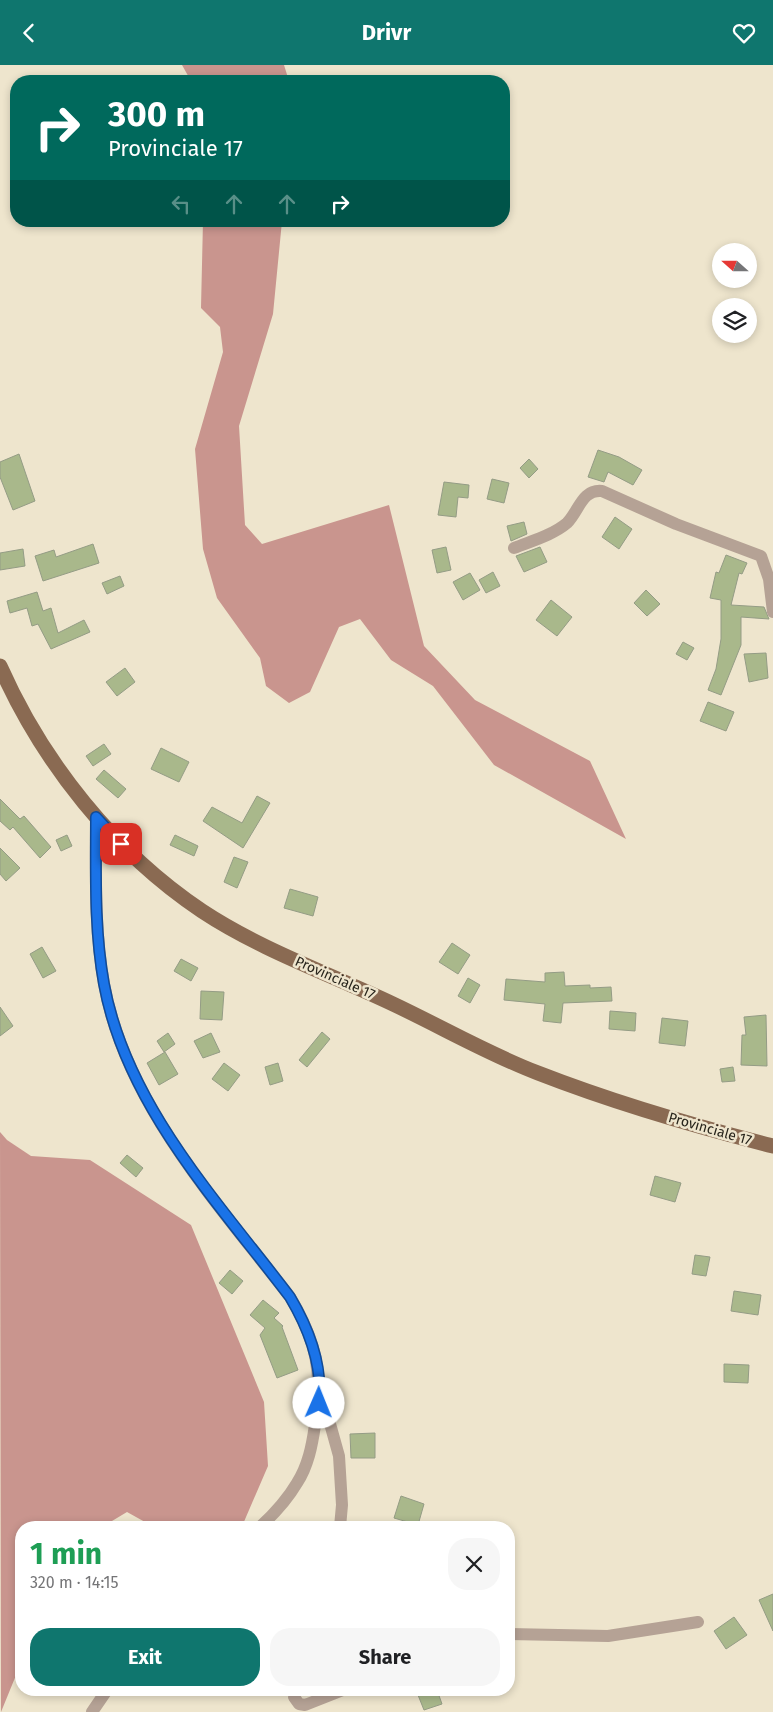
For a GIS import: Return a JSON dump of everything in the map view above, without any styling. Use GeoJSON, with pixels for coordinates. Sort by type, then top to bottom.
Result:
{"type":"FeatureCollection","features":[{"type":"Feature","properties":{"kind":"main road","name":"Provinciale 17"},"geometry":{"type":"LineString","coordinates":[[0,666],[27,720],[44,747],[96,817],[155,875],[203,911],[288,957],[352,985],[480,1048],[536,1073],[594,1094],[716,1132],[773,1146]]}},
{"type":"Feature","properties":{"kind":"street"},"geometry":{"type":"LineString","coordinates":[[514,548],[549,534],[567,523],[585,496],[594,490],[602,491],[676,524],[761,556],[769,579],[773,612]]}},
{"type":"Feature","properties":{"kind":"street"},"geometry":{"type":"LineString","coordinates":[[96,817],[94,859],[104,985],[125,1055],[154,1111],[191,1168],[290,1297],[302,1316],[315,1355],[320,1388],[339,1456],[342,1505],[341,1521]]}},
{"type":"Feature","properties":{"kind":"street"},"geometry":{"type":"LineString","coordinates":[[266,1521],[282,1505],[298,1483],[309,1458],[320,1388]]}},
{"type":"Feature","properties":{"kind":"street"},"geometry":{"type":"LineString","coordinates":[[515,1634],[608,1636],[698,1622]]}},
{"type":"Feature","properties":{"kind":"street"},"geometry":{"type":"LineString","coordinates":[[92,1712],[103,1696]]}},
{"type":"Feature","properties":{"kind":"street"},"geometry":{"type":"LineString","coordinates":[[294,1696],[299,1704],[305,1705],[328,1696]]}},
{"type":"Feature","properties":{"kind":"shaded area"},"geometry":{"type":"Polygon","coordinates":[[[182,65],[284,65],[287,75],[188,75],[182,65]]]}},
{"type":"Feature","properties":{"kind":"shaded area"},"geometry":{"type":"Polygon","coordinates":[[[203,227],[281,227],[273,314],[239,426],[245,525],[262,544],[389,505],[424,646],[475,700],[590,761],[626,839],[494,765],[433,686],[391,660],[360,619],[339,627],[310,692],[289,703],[266,686],[260,658],[217,598],[203,549],[195,449],[223,352],[220,327],[201,308],[203,227]]]}},
{"type":"Feature","properties":{"kind":"shaded area"},"geometry":{"type":"Polygon","coordinates":[[[0,1132],[7,1140],[31,1156],[90,1160],[191,1225],[264,1402],[268,1466],[244,1521],[143,1521],[127,1512],[112,1521],[15,1521],[15,1678],[1,1712],[0,1132]]]}},
{"type":"Feature","properties":{"kind":"building"},"geometry":{"type":"Polygon","coordinates":[[[598,450],[619,457],[642,470],[633,485],[608,472],[604,482],[588,477],[598,450]]]}},
{"type":"Feature","properties":{"kind":"building"},"geometry":{"type":"Polygon","coordinates":[[[19,454],[35,501],[13,510],[0,477],[0,462],[19,454]]]}},
{"type":"Feature","properties":{"kind":"building"},"geometry":{"type":"Polygon","coordinates":[[[529,459],[538,469],[529,478],[520,468],[529,459]]]}},
{"type":"Feature","properties":{"kind":"building"},"geometry":{"type":"Polygon","coordinates":[[[492,479],[509,483],[504,503],[487,499],[492,479]]]}},
{"type":"Feature","properties":{"kind":"building"},"geometry":{"type":"Polygon","coordinates":[[[444,482],[469,485],[468,498],[458,497],[456,517],[438,515],[444,482]]]}},
{"type":"Feature","properties":{"kind":"building"},"geometry":{"type":"Polygon","coordinates":[[[615,517],[632,529],[619,549],[602,537],[615,517]]]}},
{"type":"Feature","properties":{"kind":"building"},"geometry":{"type":"Polygon","coordinates":[[[524,522],[527,534],[511,541],[507,526],[524,522]]]}},
{"type":"Feature","properties":{"kind":"building"},"geometry":{"type":"Polygon","coordinates":[[[93,544],[99,563],[43,581],[35,556],[54,550],[56,557],[93,544]]]}},
{"type":"Feature","properties":{"kind":"building"},"geometry":{"type":"Polygon","coordinates":[[[446,547],[451,570],[437,573],[432,550],[446,547]]]}},
{"type":"Feature","properties":{"kind":"building"},"geometry":{"type":"Polygon","coordinates":[[[540,547],[547,562],[524,572],[516,556],[540,547]]]}},
{"type":"Feature","properties":{"kind":"building"},"geometry":{"type":"Polygon","coordinates":[[[23,549],[25,566],[0,570],[0,553],[23,549]]]}},
{"type":"Feature","properties":{"kind":"building"},"geometry":{"type":"Polygon","coordinates":[[[726,555],[747,563],[742,574],[739,573],[731,605],[764,607],[769,619],[741,617],[741,645],[721,695],[708,690],[716,669],[721,639],[721,600],[710,598],[716,572],[719,573],[726,555]]]}},
{"type":"Feature","properties":{"kind":"building"},"geometry":{"type":"Polygon","coordinates":[[[493,572],[500,586],[486,593],[479,580],[493,572]]]}},
{"type":"Feature","properties":{"kind":"building"},"geometry":{"type":"Polygon","coordinates":[[[470,573],[480,590],[463,600],[453,582],[470,573]]]}},
{"type":"Feature","properties":{"kind":"building"},"geometry":{"type":"Polygon","coordinates":[[[120,576],[124,586],[107,594],[102,583],[120,576]]]}},
{"type":"Feature","properties":{"kind":"building"},"geometry":{"type":"Polygon","coordinates":[[[646,590],[660,604],[647,616],[634,603],[646,590]]]}},
{"type":"Feature","properties":{"kind":"building"},"geometry":{"type":"Polygon","coordinates":[[[37,592],[43,611],[51,608],[58,633],[84,620],[90,632],[51,649],[38,624],[32,626],[27,608],[10,613],[7,601],[37,592]]]}},
{"type":"Feature","properties":{"kind":"building"},"geometry":{"type":"Polygon","coordinates":[[[551,600],[572,617],[557,636],[536,620],[551,600]]]}},
{"type":"Feature","properties":{"kind":"building"},"geometry":{"type":"Polygon","coordinates":[[[683,642],[694,648],[687,660],[676,654],[683,642]]]}},
{"type":"Feature","properties":{"kind":"building"},"geometry":{"type":"Polygon","coordinates":[[[766,653],[768,678],[749,682],[744,654],[766,653]]]}},
{"type":"Feature","properties":{"kind":"building"},"geometry":{"type":"Polygon","coordinates":[[[125,668],[135,682],[117,696],[106,682],[125,668]]]}},
{"type":"Feature","properties":{"kind":"building"},"geometry":{"type":"Polygon","coordinates":[[[708,702],[734,712],[726,731],[700,721],[708,702]]]}},
{"type":"Feature","properties":{"kind":"building"},"geometry":{"type":"Polygon","coordinates":[[[104,744],[111,754],[93,766],[86,756],[104,744]]]}},
{"type":"Feature","properties":{"kind":"building"},"geometry":{"type":"Polygon","coordinates":[[[161,748],[189,762],[179,782],[151,769],[161,748]]]}},
{"type":"Feature","properties":{"kind":"building"},"geometry":{"type":"Polygon","coordinates":[[[104,770],[126,789],[118,798],[96,779],[104,770]]]}},
{"type":"Feature","properties":{"kind":"building"},"geometry":{"type":"Polygon","coordinates":[[[257,796],[270,803],[243,848],[203,821],[212,807],[242,823],[257,796]]]}},
{"type":"Feature","properties":{"kind":"building"},"geometry":{"type":"Polygon","coordinates":[[[0,799],[20,819],[24,816],[51,847],[40,858],[13,827],[10,830],[0,821],[0,799]]]}},
{"type":"Feature","properties":{"kind":"building"},"geometry":{"type":"Polygon","coordinates":[[[67,835],[72,846],[61,851],[56,840],[67,835]]]}},
{"type":"Feature","properties":{"kind":"building"},"geometry":{"type":"Polygon","coordinates":[[[175,835],[198,846],[194,856],[170,845],[175,835]]]}},
{"type":"Feature","properties":{"kind":"building"},"geometry":{"type":"Polygon","coordinates":[[[0,848],[20,868],[6,881],[0,874],[0,848]]]}},
{"type":"Feature","properties":{"kind":"building"},"geometry":{"type":"Polygon","coordinates":[[[234,857],[248,862],[237,888],[224,882],[234,857]]]}},
{"type":"Feature","properties":{"kind":"building"},"geometry":{"type":"Polygon","coordinates":[[[290,889],[318,897],[313,916],[284,908],[290,889]]]}},
{"type":"Feature","properties":{"kind":"building"},"geometry":{"type":"Polygon","coordinates":[[[452,943],[470,955],[458,974],[439,962],[452,943]]]}},
{"type":"Feature","properties":{"kind":"building"},"geometry":{"type":"Polygon","coordinates":[[[42,947],[56,971],[43,978],[30,954],[42,947]]]}},
{"type":"Feature","properties":{"kind":"building"},"geometry":{"type":"Polygon","coordinates":[[[181,959],[198,968],[191,981],[174,971],[181,959]]]}},
{"type":"Feature","properties":{"kind":"building"},"geometry":{"type":"Polygon","coordinates":[[[564,972],[565,986],[590,985],[590,988],[611,987],[612,1001],[563,1003],[561,1023],[543,1021],[545,1004],[504,1000],[506,979],[545,982],[545,973],[564,972]]]}},
{"type":"Feature","properties":{"kind":"building"},"geometry":{"type":"Polygon","coordinates":[[[468,978],[480,985],[470,1003],[458,996],[468,978]]]}},
{"type":"Feature","properties":{"kind":"building"},"geometry":{"type":"Polygon","coordinates":[[[201,991],[224,992],[222,1020],[200,1019],[201,991]]]}},
{"type":"Feature","properties":{"kind":"building"},"geometry":{"type":"Polygon","coordinates":[[[0,1007],[13,1026],[0,1036],[0,1007]]]}},
{"type":"Feature","properties":{"kind":"building"},"geometry":{"type":"Polygon","coordinates":[[[610,1011],[636,1013],[635,1031],[609,1029],[610,1011]]]}},
{"type":"Feature","properties":{"kind":"building"},"geometry":{"type":"Polygon","coordinates":[[[766,1015],[767,1066],[741,1065],[742,1035],[746,1035],[744,1017],[766,1015]]]}},
{"type":"Feature","properties":{"kind":"building"},"geometry":{"type":"Polygon","coordinates":[[[662,1018],[688,1021],[685,1046],[659,1043],[662,1018]]]}},
{"type":"Feature","properties":{"kind":"building"},"geometry":{"type":"Polygon","coordinates":[[[322,1032],[330,1039],[307,1067],[299,1060],[322,1032]]]}},
{"type":"Feature","properties":{"kind":"building"},"geometry":{"type":"Polygon","coordinates":[[[168,1033],[175,1044],[164,1052],[157,1041],[168,1033]]]}},
{"type":"Feature","properties":{"kind":"building"},"geometry":{"type":"Polygon","coordinates":[[[211,1033],[220,1052],[203,1058],[194,1041],[211,1033]]]}},
{"type":"Feature","properties":{"kind":"building"},"geometry":{"type":"Polygon","coordinates":[[[165,1052],[178,1074],[159,1085],[147,1063],[165,1052]]]}},
{"type":"Feature","properties":{"kind":"building"},"geometry":{"type":"Polygon","coordinates":[[[224,1063],[240,1075],[228,1091],[212,1079],[224,1063]]]}},
{"type":"Feature","properties":{"kind":"building"},"geometry":{"type":"Polygon","coordinates":[[[278,1063],[283,1081],[270,1085],[265,1067],[278,1063]]]}},
{"type":"Feature","properties":{"kind":"building"},"geometry":{"type":"Polygon","coordinates":[[[733,1067],[735,1081],[722,1082],[720,1069],[733,1067]]]}},
{"type":"Feature","properties":{"kind":"building"},"geometry":{"type":"Polygon","coordinates":[[[127,1155],[143,1168],[136,1177],[120,1163],[127,1155]]]}},
{"type":"Feature","properties":{"kind":"building"},"geometry":{"type":"Polygon","coordinates":[[[655,1176],[681,1183],[675,1202],[650,1195],[655,1176]]]}},
{"type":"Feature","properties":{"kind":"building"},"geometry":{"type":"Polygon","coordinates":[[[695,1255],[710,1257],[706,1276],[692,1274],[695,1255]]]}},
{"type":"Feature","properties":{"kind":"building"},"geometry":{"type":"Polygon","coordinates":[[[230,1270],[243,1281],[232,1294],[219,1283],[230,1270]]]}},
{"type":"Feature","properties":{"kind":"building"},"geometry":{"type":"Polygon","coordinates":[[[734,1291],[761,1295],[758,1315],[731,1311],[734,1291]]]}},
{"type":"Feature","properties":{"kind":"building"},"geometry":{"type":"Polygon","coordinates":[[[263,1300],[279,1313],[274,1318],[283,1326],[298,1370],[277,1378],[260,1335],[265,1328],[250,1315],[263,1300]]]}},
{"type":"Feature","properties":{"kind":"building"},"geometry":{"type":"Polygon","coordinates":[[[724,1364],[749,1365],[748,1383],[724,1382],[724,1364]]]}},
{"type":"Feature","properties":{"kind":"building"},"geometry":{"type":"Polygon","coordinates":[[[375,1433],[375,1458],[351,1458],[350,1434],[375,1433]]]}},
{"type":"Feature","properties":{"kind":"building"},"geometry":{"type":"Polygon","coordinates":[[[401,1496],[424,1504],[419,1521],[404,1521],[394,1518],[401,1496]]]}},
{"type":"Feature","properties":{"kind":"building"},"geometry":{"type":"Polygon","coordinates":[[[773,1594],[773,1631],[759,1600],[773,1594]]]}},
{"type":"Feature","properties":{"kind":"building"},"geometry":{"type":"Polygon","coordinates":[[[734,1617],[747,1635],[726,1649],[714,1631],[734,1617]]]}},
{"type":"Feature","properties":{"kind":"building"},"geometry":{"type":"Polygon","coordinates":[[[418,1696],[439,1696],[442,1704],[424,1710],[418,1696]]]}},
{"type":"Feature","properties":{"kind":"route"},"geometry":{"type":"LineString","coordinates":[[121,844],[96,817],[94,859],[101,962],[104,985],[125,1055],[154,1111],[196,1176],[290,1297],[302,1316],[315,1355],[320,1388],[319,1403]]}}]}
